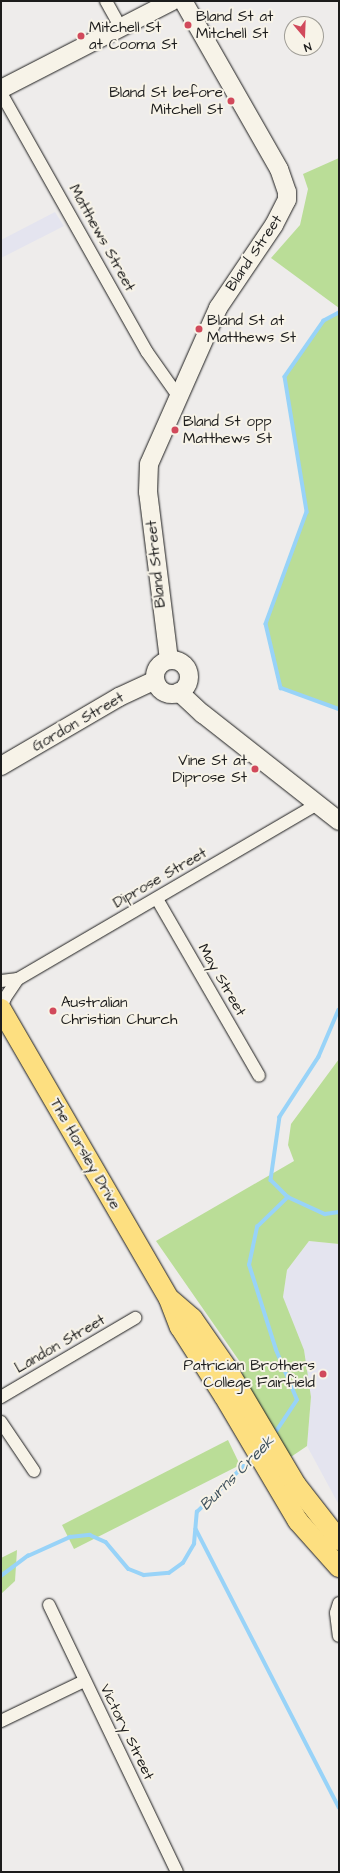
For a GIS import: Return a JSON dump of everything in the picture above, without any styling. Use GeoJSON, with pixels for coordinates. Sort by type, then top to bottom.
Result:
{"type":"FeatureCollection","features":[{"type":"Feature","properties":{"kind":"main road","name":"The Horsley Drive"},"geometry":{"type":"LineString","coordinates":[[1,1009],[169,1298],[192,1318],[243,1412],[275,1466],[298,1520],[339,1567]]}},
{"type":"Feature","properties":{"kind":"main road","name":"The Horsley Drive"},"geometry":{"type":"LineString","coordinates":[[275,1466],[339,1540]]}},
{"type":"Feature","properties":{"kind":"street"},"geometry":{"type":"LineString","coordinates":[[106,1],[121,28]]}},
{"type":"Feature","properties":{"kind":"street"},"geometry":{"type":"LineString","coordinates":[[1,89],[172,1]]}},
{"type":"Feature","properties":{"kind":"street","name":"Bland Street"},"geometry":{"type":"LineString","coordinates":[[169,660],[148,475],[154,453],[218,308],[274,225],[287,200],[288,192],[280,169],[183,1]]}},
{"type":"Feature","properties":{"kind":"street","name":"Matthews Street"},"geometry":{"type":"LineString","coordinates":[[1,93],[148,352],[178,396]]}},
{"type":"Feature","properties":{"kind":"street"},"geometry":{"type":"LineString","coordinates":[[169,660],[184,664],[189,674],[187,685],[179,692],[164,692],[155,680],[159,665],[169,660]]}},
{"type":"Feature","properties":{"kind":"street","name":"Gordon Street"},"geometry":{"type":"LineString","coordinates":[[1,766],[119,697],[155,680]]}},
{"type":"Feature","properties":{"kind":"street"},"geometry":{"type":"LineString","coordinates":[[179,692],[203,714],[339,821]]}},
{"type":"Feature","properties":{"kind":"street","name":"Diprose Street"},"geometry":{"type":"LineString","coordinates":[[1,981],[18,979],[318,804]]}},
{"type":"Feature","properties":{"kind":"street","name":"May Street"},"geometry":{"type":"LineString","coordinates":[[156,899],[259,1076]]}},
{"type":"Feature","properties":{"kind":"street","name":"Diprose Street"},"geometry":{"type":"LineString","coordinates":[[1,1009],[5,998],[18,979]]}},
{"type":"Feature","properties":{"kind":"street","name":"Landon Street"},"geometry":{"type":"LineString","coordinates":[[1,1396],[135,1318]]}},
{"type":"Feature","properties":{"kind":"street"},"geometry":{"type":"LineString","coordinates":[[1,1422],[34,1471]]}},
{"type":"Feature","properties":{"kind":"street"},"geometry":{"type":"LineString","coordinates":[[339,1604],[336,1613],[339,1636]]}},
{"type":"Feature","properties":{"kind":"street","name":"Victory Street"},"geometry":{"type":"LineString","coordinates":[[49,1605],[84,1681],[177,1872]]}},
{"type":"Feature","properties":{"kind":"street"},"geometry":{"type":"LineString","coordinates":[[1,1721],[84,1681]]}},
{"type":"Feature","properties":{"kind":"shaded area"},"geometry":{"type":"Polygon","coordinates":[[[55,212],[64,226],[1,258],[1,240],[55,212]]]}},
{"type":"Feature","properties":{"kind":"shaded area","name":"Patrician Brothers College Fairfield"},"geometry":{"type":"Polygon","coordinates":[[[309,1241],[339,1244],[339,1505],[307,1446],[311,1397],[283,1297],[287,1270],[309,1241]]]}},
{"type":"Feature","properties":{"kind":"green space"},"geometry":{"type":"Polygon","coordinates":[[[339,158],[339,308],[271,258],[300,225],[308,189],[303,174],[339,158]]]}},
{"type":"Feature","properties":{"kind":"green space"},"geometry":{"type":"Polygon","coordinates":[[[339,313],[339,709],[281,688],[266,624],[307,512],[285,377],[324,321],[339,313]]]}},
{"type":"Feature","properties":{"kind":"green space"},"geometry":{"type":"Polygon","coordinates":[[[339,1059],[339,1244],[309,1241],[287,1270],[283,1297],[304,1350],[311,1397],[307,1446],[282,1463],[250,1407],[240,1362],[156,1241],[294,1161],[288,1145],[291,1124],[339,1059]]]}},
{"type":"Feature","properties":{"kind":"green space"},"geometry":{"type":"Polygon","coordinates":[[[228,1440],[240,1465],[74,1549],[62,1525],[228,1440]]]}},
{"type":"Feature","properties":{"kind":"green space"},"geometry":{"type":"Polygon","coordinates":[[[17,1550],[15,1581],[1,1594],[1,1558],[17,1550]]]}},
{"type":"Feature","properties":{"kind":"waterway"},"geometry":{"type":"LineString","coordinates":[[339,313],[324,321],[285,377],[307,512],[266,624],[281,688],[339,709]]}},
{"type":"Feature","properties":{"kind":"waterway"},"geometry":{"type":"LineString","coordinates":[[339,1010],[319,1057],[280,1117],[271,1180],[288,1197],[325,1214],[339,1212]]}},
{"type":"Feature","properties":{"kind":"waterway","name":"Burns Creek"},"geometry":{"type":"LineString","coordinates":[[273,1436],[297,1400],[276,1350],[249,1265],[257,1227],[288,1197]]}},
{"type":"Feature","properties":{"kind":"waterway","name":"Burns Creek"},"geometry":{"type":"LineString","coordinates":[[1,1576],[28,1556],[70,1537],[90,1535],[106,1542],[129,1569],[144,1575],[169,1573],[183,1563],[194,1544],[197,1512],[252,1458]]}},
{"type":"Feature","properties":{"kind":"waterway"},"geometry":{"type":"LineString","coordinates":[[196,1529],[339,1807]]}},
{"type":"Feature","properties":{"kind":"place","name":"Bland St at Mitchell St"},"geometry":{"type":"Point","coordinates":[188,25]}},
{"type":"Feature","properties":{"kind":"place","name":"Mitchell St at Cooma St"},"geometry":{"type":"Point","coordinates":[81,36]}},
{"type":"Feature","properties":{"kind":"place","name":"Bland St before Mitchell St"},"geometry":{"type":"Point","coordinates":[231,101]}},
{"type":"Feature","properties":{"kind":"place","name":"Bland St at Matthews St"},"geometry":{"type":"Point","coordinates":[199,329]}},
{"type":"Feature","properties":{"kind":"place","name":"Bland St opp Matthews St"},"geometry":{"type":"Point","coordinates":[175,430]}},
{"type":"Feature","properties":{"kind":"place","name":"Vine St at Diprose St"},"geometry":{"type":"Point","coordinates":[255,769]}},
{"type":"Feature","properties":{"kind":"place","name":"Australian Christian Church"},"geometry":{"type":"Point","coordinates":[53,1011]}},
{"type":"Feature","properties":{"kind":"place","name":"Patrician Brothers College Fairfield"},"geometry":{"type":"Point","coordinates":[323,1374]}}]}
